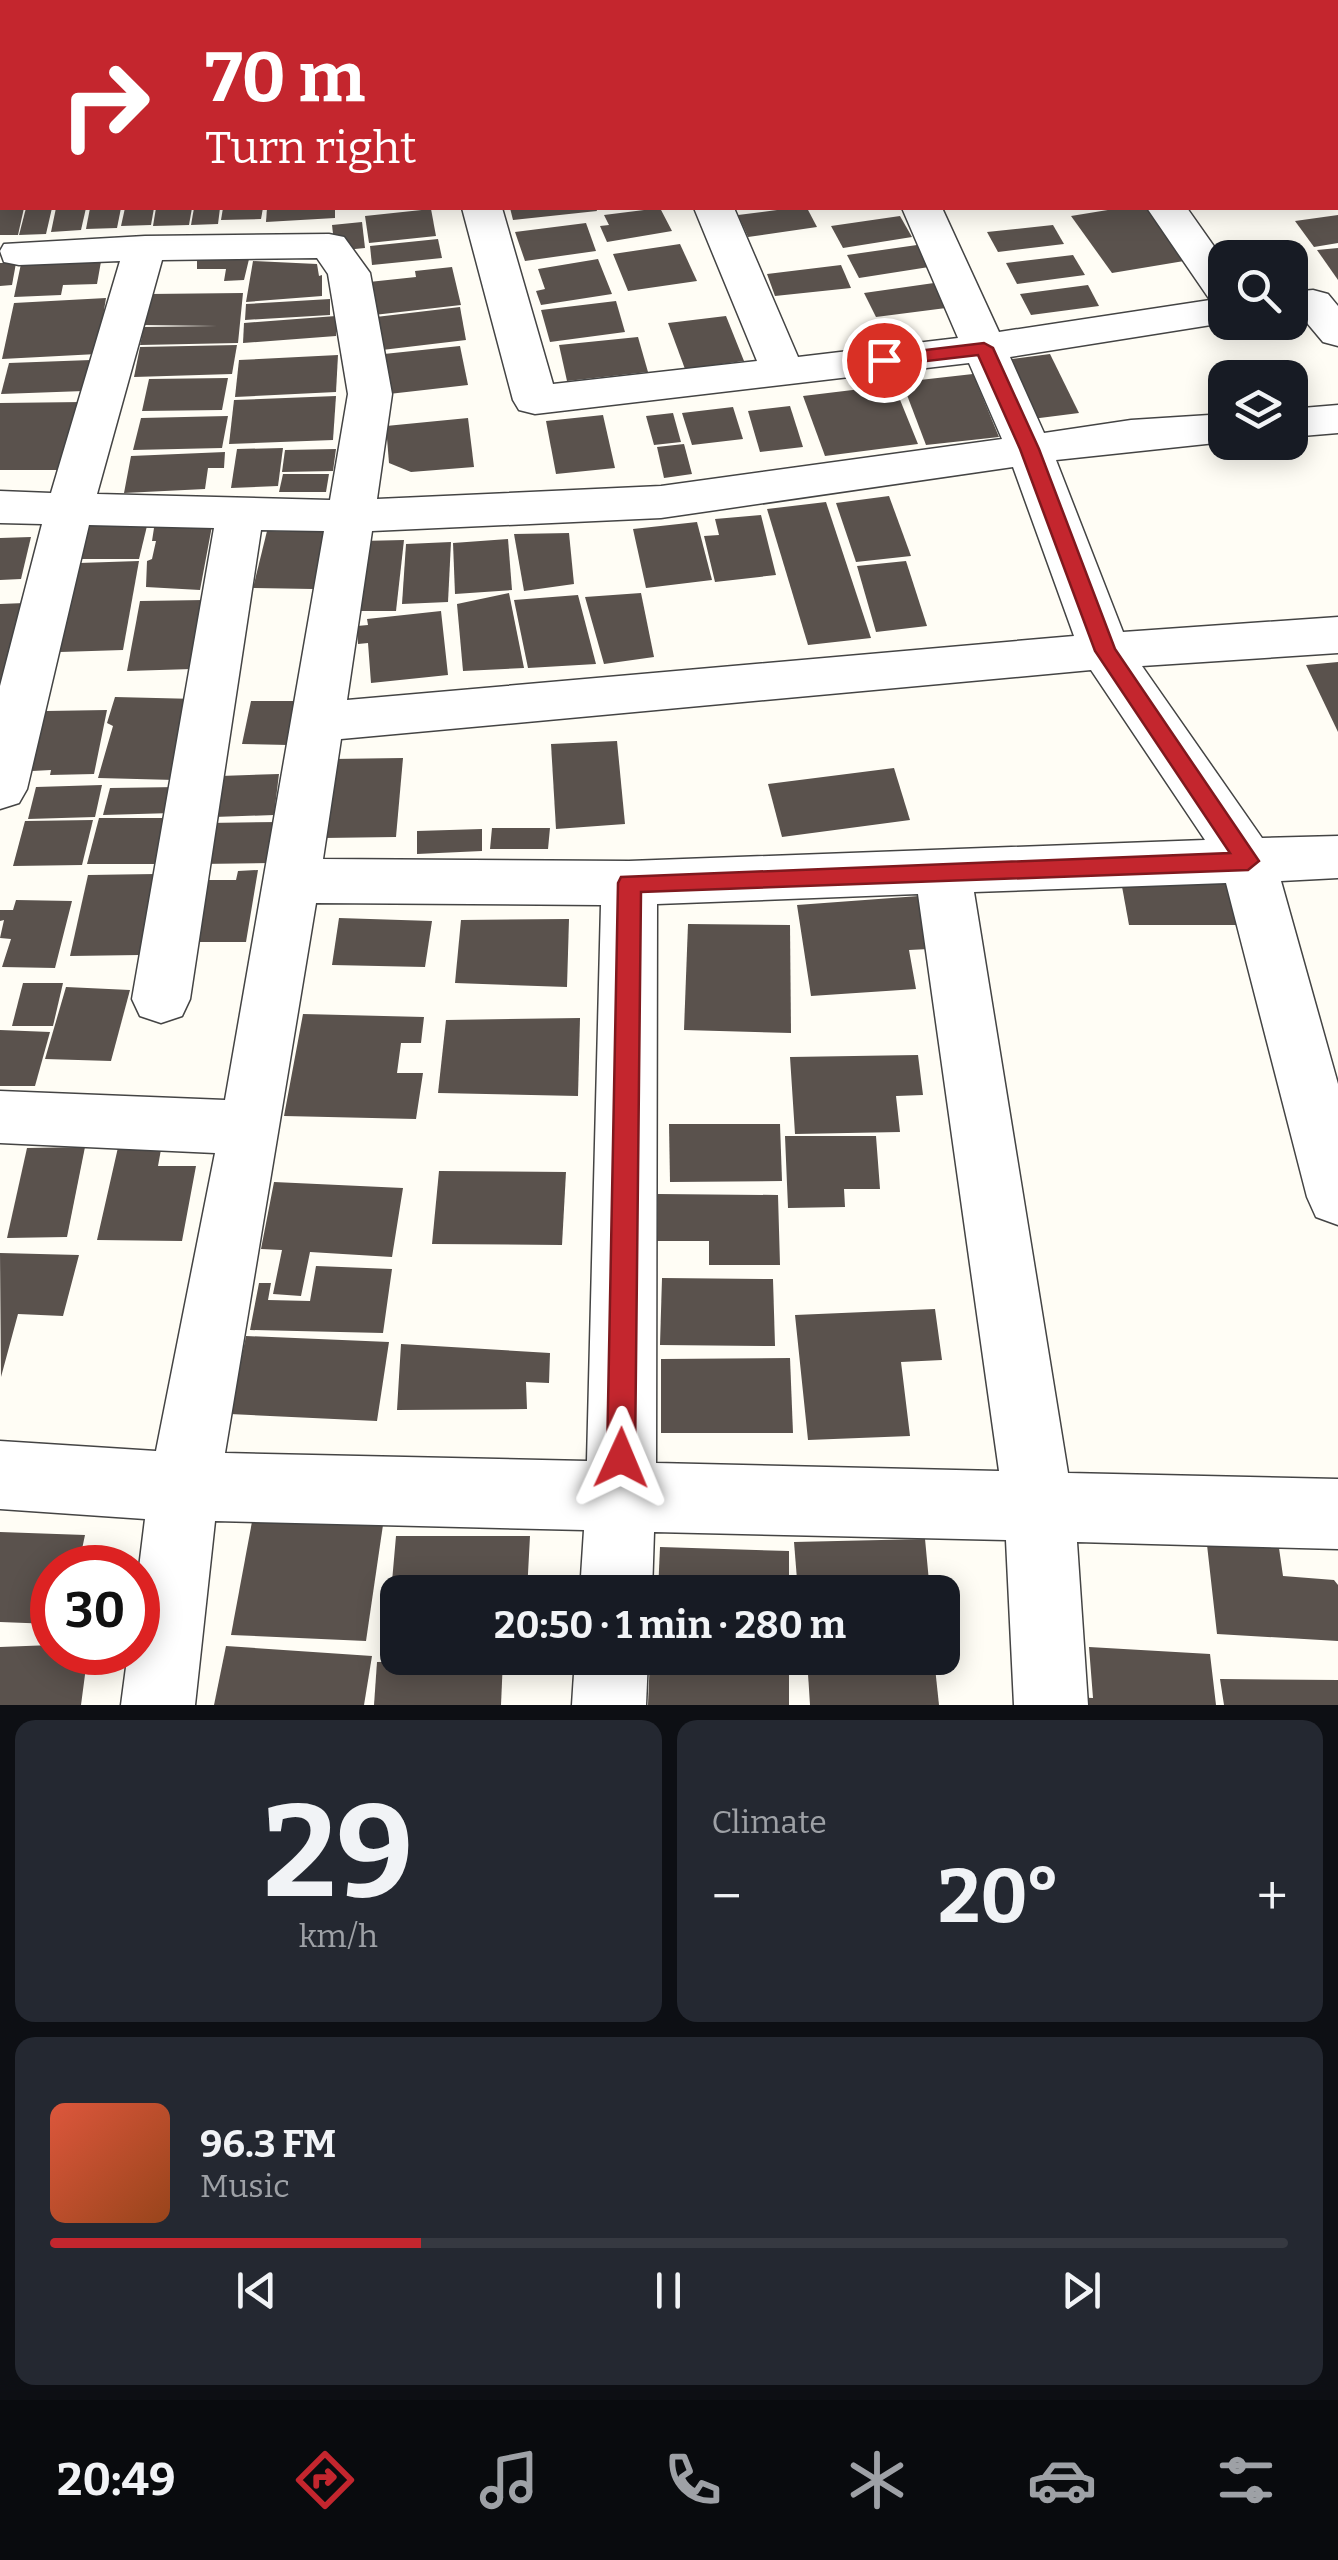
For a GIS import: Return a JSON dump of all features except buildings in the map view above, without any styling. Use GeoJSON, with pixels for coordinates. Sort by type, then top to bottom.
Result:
{"type":"FeatureCollection","features":[{"type":"Feature","properties":{"kind":"street"},"geometry":{"type":"LineString","coordinates":[[483,210],[535,400],[984,348],[1208,314]]}},
{"type":"Feature","properties":{"kind":"street"},"geometry":{"type":"LineString","coordinates":[[715,210],[783,372]]}},
{"type":"Feature","properties":{"kind":"street"},"geometry":{"type":"LineString","coordinates":[[923,210],[1029,449],[1105,651],[1248,861],[1338,1197]]}},
{"type":"Feature","properties":{"kind":"street"},"geometry":{"type":"LineString","coordinates":[[1168,210],[1208,267]]}},
{"type":"Feature","properties":{"kind":"street"},"geometry":{"type":"LineString","coordinates":[[19,253],[329,246],[349,273],[370,394],[294,881],[184,1486],[158,1705]]}},
{"type":"Feature","properties":{"kind":"street"},"geometry":{"type":"LineString","coordinates":[[0,789],[70,507],[145,248]]}},
{"type":"Feature","properties":{"kind":"street"},"geometry":{"type":"LineString","coordinates":[[1308,422],[1338,419]]}},
{"type":"Feature","properties":{"kind":"street"},"geometry":{"type":"LineString","coordinates":[[0,507],[349,516],[661,502],[1131,435],[1208,429]]}},
{"type":"Feature","properties":{"kind":"street"},"geometry":{"type":"LineString","coordinates":[[161,999],[240,514]]}},
{"type":"Feature","properties":{"kind":"street"},"geometry":{"type":"LineString","coordinates":[[318,722],[1105,651],[1338,635]]}},
{"type":"Feature","properties":{"kind":"street"},"geometry":{"type":"LineString","coordinates":[[294,881],[629,883],[1338,857]]}},
{"type":"Feature","properties":{"kind":"street"},"geometry":{"type":"LineString","coordinates":[[943,872],[1039,1507],[1051,1705]]}},
{"type":"Feature","properties":{"kind":"street"},"geometry":{"type":"LineString","coordinates":[[617,1575],[629,883]]}},
{"type":"Feature","properties":{"kind":"street"},"geometry":{"type":"LineString","coordinates":[[0,1118],[251,1128]]}},
{"type":"Feature","properties":{"kind":"street"},"geometry":{"type":"LineString","coordinates":[[0,1475],[184,1486],[1338,1514]]}},
{"type":"Feature","properties":{"kind":"street"},"geometry":{"type":"LineString","coordinates":[[610,1705],[611,1675]]}},
{"type":"Feature","properties":{"kind":"route"},"geometry":{"type":"LineString","coordinates":[[621,1458],[629,883],[1248,861],[1105,651],[1029,449],[984,348],[884,360]]}}]}
